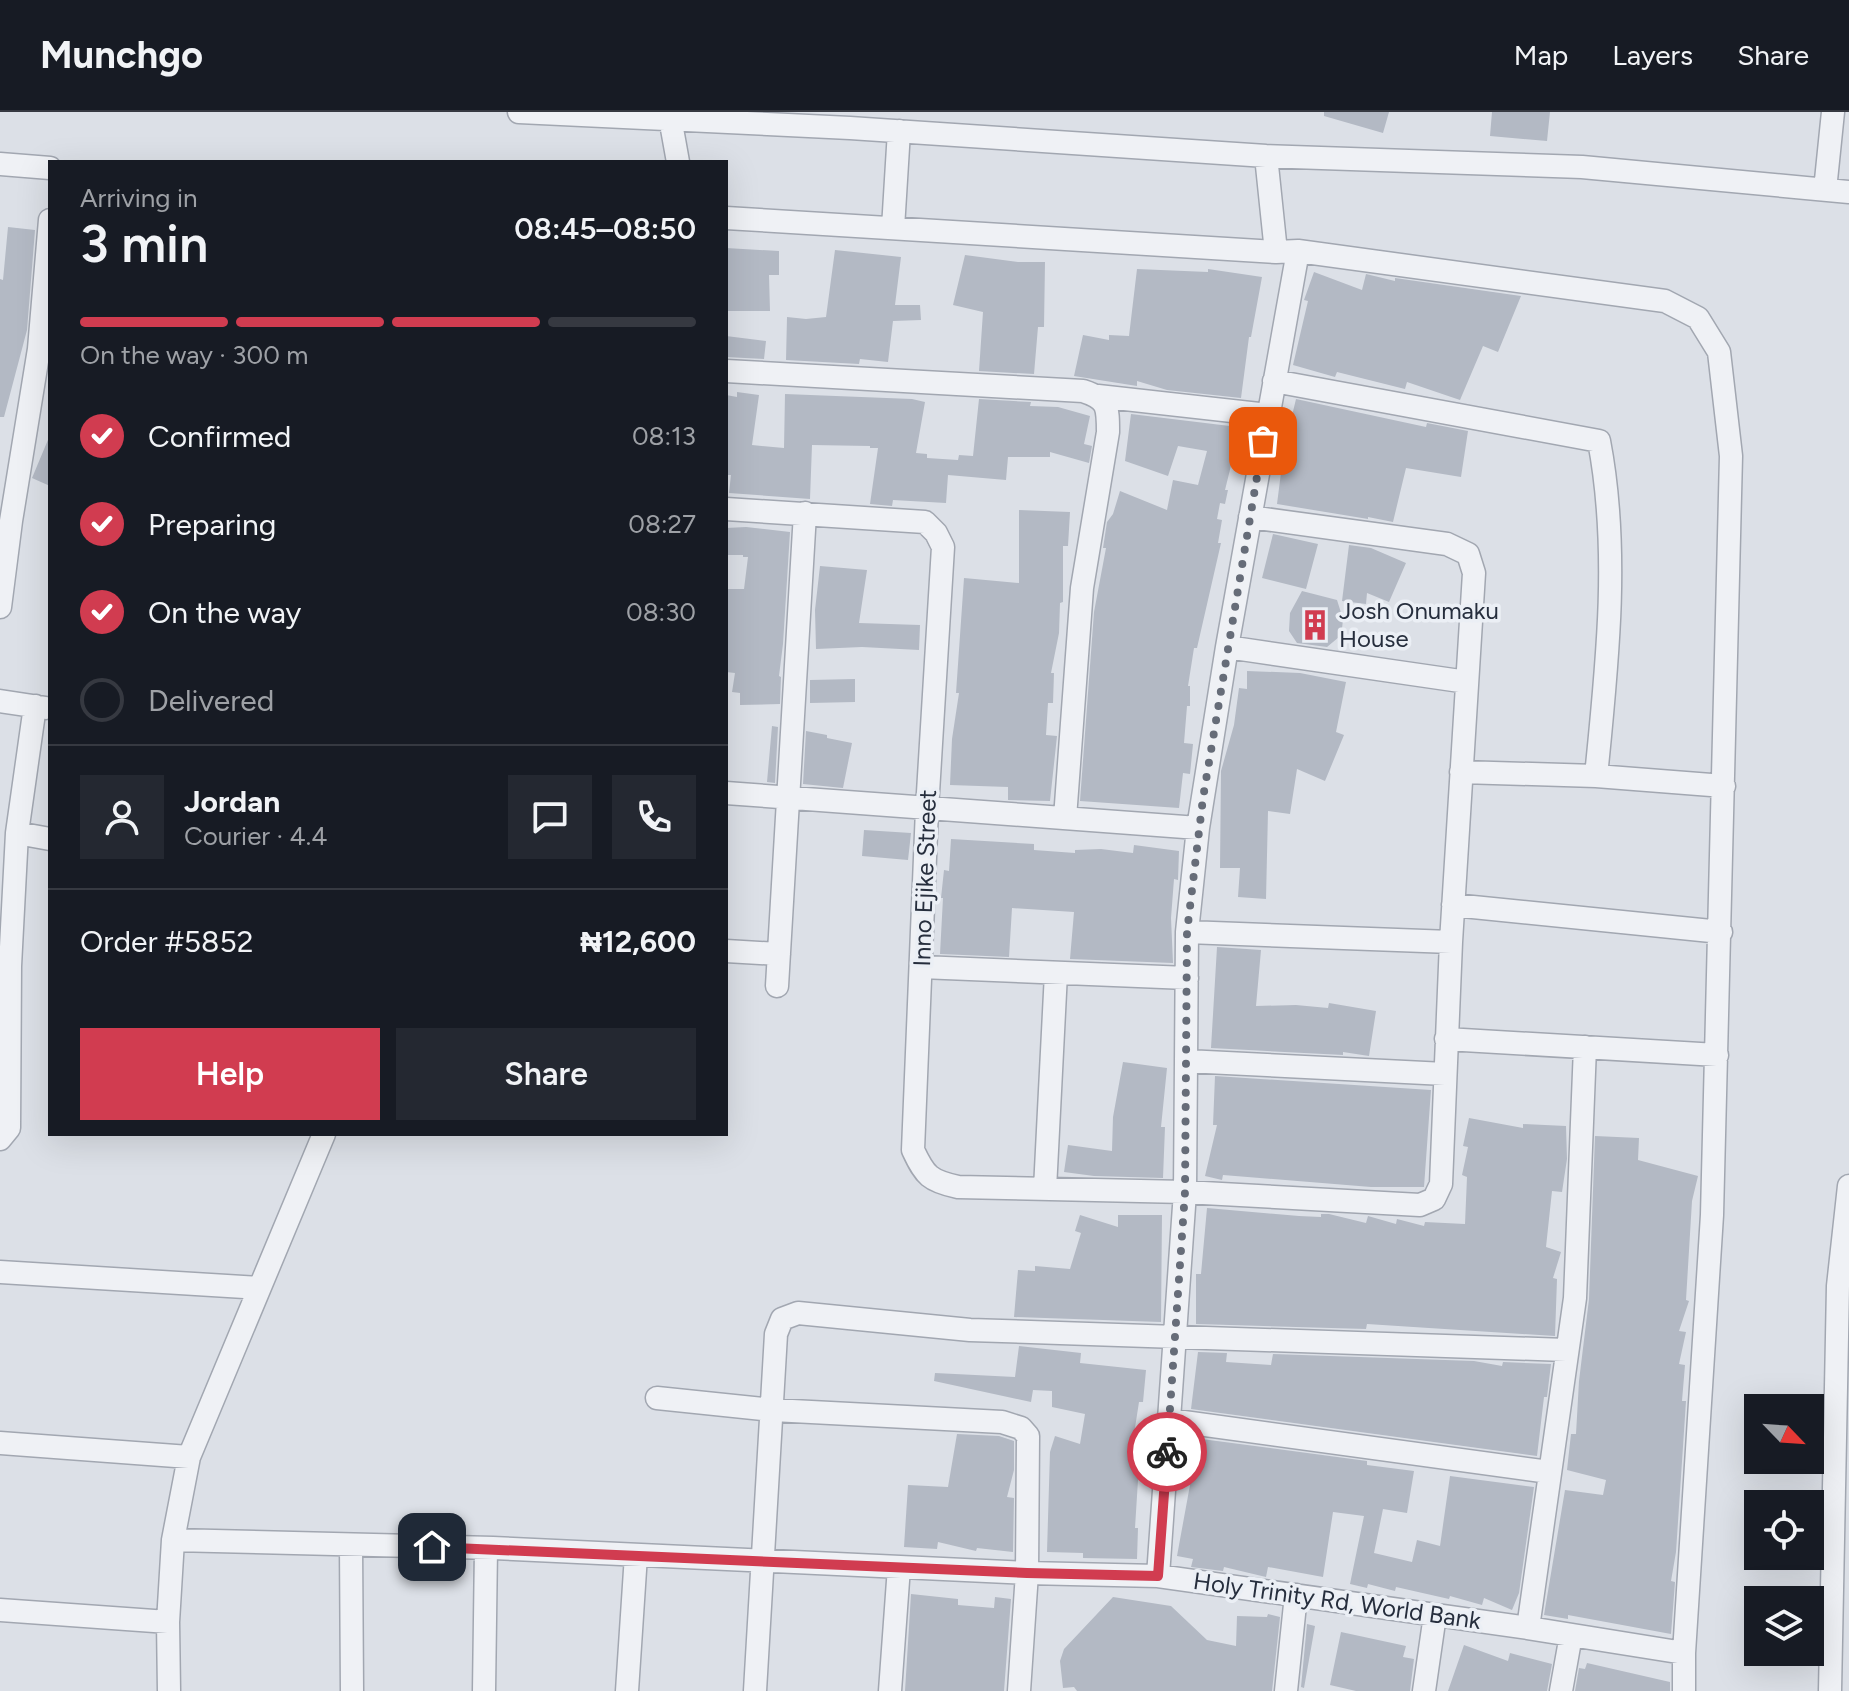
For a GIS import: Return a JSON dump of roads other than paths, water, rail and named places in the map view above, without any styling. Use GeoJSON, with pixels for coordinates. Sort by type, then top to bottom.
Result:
{"type":"FeatureCollection","features":[{"type":"Feature","properties":{"kind":"street"},"geometry":{"type":"LineString","coordinates":[[519,112],[852,120],[899,131],[1266,156],[1582,167],[1849,192]]}},
{"type":"Feature","properties":{"kind":"street"},"geometry":{"type":"LineString","coordinates":[[1825,190],[1833,112]]}},
{"type":"Feature","properties":{"kind":"street"},"geometry":{"type":"LineString","coordinates":[[669,116],[678,160]]}},
{"type":"Feature","properties":{"kind":"street"},"geometry":{"type":"LineString","coordinates":[[893,228],[899,131]]}},
{"type":"Feature","properties":{"kind":"street"},"geometry":{"type":"LineString","coordinates":[[1158,1576],[1185,1192],[1187,932],[1198,828],[1274,381],[1287,252],[1266,156]]}},
{"type":"Feature","properties":{"kind":"street"},"geometry":{"type":"LineString","coordinates":[[0,164],[48,168]]}},
{"type":"Feature","properties":{"kind":"street"},"geometry":{"type":"LineString","coordinates":[[728,218],[1287,252],[1665,301],[1698,318],[1719,352],[1731,456],[1712,1215],[1684,1691]]}},
{"type":"Feature","properties":{"kind":"street"},"geometry":{"type":"LineString","coordinates":[[0,607],[11,521],[44,349],[48,263]]}},
{"type":"Feature","properties":{"kind":"street"},"geometry":{"type":"LineString","coordinates":[[728,371],[1083,391],[1098,396],[1268,415]]}},
{"type":"Feature","properties":{"kind":"street"},"geometry":{"type":"LineString","coordinates":[[1274,381],[1599,441],[1609,552],[1605,686],[1596,776]]}},
{"type":"Feature","properties":{"kind":"street"},"geometry":{"type":"LineString","coordinates":[[1065,818],[1082,588],[1108,432],[1108,409],[1098,396]]}},
{"type":"Feature","properties":{"kind":"street","name":"Inno Ejike Street"},"geometry":{"type":"LineString","coordinates":[[728,509],[925,522],[936,533],[943,547],[927,809],[913,1150],[924,1174],[958,1187],[1185,1192],[1420,1205],[1434,1199],[1441,1184],[1445,1074]]}},
{"type":"Feature","properties":{"kind":"street"},"geometry":{"type":"LineString","coordinates":[[777,986],[805,513]]}},
{"type":"Feature","properties":{"kind":"street"},"geometry":{"type":"LineString","coordinates":[[1186,1061],[1445,1074],[1474,573],[1468,554],[1447,544],[1250,517]]}},
{"type":"Feature","properties":{"kind":"street"},"geometry":{"type":"LineString","coordinates":[[1227,647],[1467,682]]}},
{"type":"Feature","properties":{"kind":"street"},"geometry":{"type":"LineString","coordinates":[[0,701],[42,707],[17,833],[10,966],[9,1128],[0,1139]]}},
{"type":"Feature","properties":{"kind":"street"},"geometry":{"type":"LineString","coordinates":[[1461,772],[1596,776],[1724,786]]}},
{"type":"Feature","properties":{"kind":"street"},"geometry":{"type":"LineString","coordinates":[[728,793],[1198,828]]}},
{"type":"Feature","properties":{"kind":"street"},"geometry":{"type":"LineString","coordinates":[[17,833],[48,839]]}},
{"type":"Feature","properties":{"kind":"street"},"geometry":{"type":"LineString","coordinates":[[1453,905],[1721,932]]}},
{"type":"Feature","properties":{"kind":"street"},"geometry":{"type":"LineString","coordinates":[[1187,932],[1451,942]]}},
{"type":"Feature","properties":{"kind":"street"},"geometry":{"type":"LineString","coordinates":[[728,951],[779,954]]}},
{"type":"Feature","properties":{"kind":"street"},"geometry":{"type":"LineString","coordinates":[[921,967],[1187,978]]}},
{"type":"Feature","properties":{"kind":"street"},"geometry":{"type":"LineString","coordinates":[[1045,1189],[1056,973]]}},
{"type":"Feature","properties":{"kind":"street"},"geometry":{"type":"LineString","coordinates":[[1446,1039],[1717,1055]]}},
{"type":"Feature","properties":{"kind":"street"},"geometry":{"type":"LineString","coordinates":[[1528,1628],[1575,1298],[1585,1047]]}},
{"type":"Feature","properties":{"kind":"street"},"geometry":{"type":"LineString","coordinates":[[169,1691],[168,1622],[173,1540],[189,1457],[323,1136]]}},
{"type":"Feature","properties":{"kind":"street"},"geometry":{"type":"LineString","coordinates":[[1830,1691],[1840,1586],[1844,1287],[1849,1186]]}},
{"type":"Feature","properties":{"kind":"street"},"geometry":{"type":"LineString","coordinates":[[0,1272],[259,1288]]}},
{"type":"Feature","properties":{"kind":"street"},"geometry":{"type":"LineString","coordinates":[[755,1691],[776,1334],[782,1319],[798,1313],[970,1330],[1566,1350]]}},
{"type":"Feature","properties":{"kind":"street"},"geometry":{"type":"LineString","coordinates":[[657,1398],[773,1410],[1002,1422],[1021,1428],[1028,1436],[1027,1573],[1019,1691]]}},
{"type":"Feature","properties":{"kind":"street"},"geometry":{"type":"LineString","coordinates":[[1169,1420],[1549,1472]]}},
{"type":"Feature","properties":{"kind":"street"},"geometry":{"type":"LineString","coordinates":[[0,1443],[189,1457]]}},
{"type":"Feature","properties":{"kind":"street","name":"Holy Trinity Rd, World Bank"},"geometry":{"type":"LineString","coordinates":[[173,1540],[486,1548],[1027,1573],[1158,1576],[1684,1653]]}},
{"type":"Feature","properties":{"kind":"street"},"geometry":{"type":"LineString","coordinates":[[351,1546],[352,1691]]}},
{"type":"Feature","properties":{"kind":"street"},"geometry":{"type":"LineString","coordinates":[[484,1691],[486,1548]]}},
{"type":"Feature","properties":{"kind":"street"},"geometry":{"type":"LineString","coordinates":[[627,1691],[636,1555]]}},
{"type":"Feature","properties":{"kind":"street"},"geometry":{"type":"LineString","coordinates":[[890,1691],[899,1567]]}},
{"type":"Feature","properties":{"kind":"street"},"geometry":{"type":"LineString","coordinates":[[1286,1691],[1296,1595]]}},
{"type":"Feature","properties":{"kind":"street"},"geometry":{"type":"LineString","coordinates":[[0,1610],[168,1622]]}},
{"type":"Feature","properties":{"kind":"street"},"geometry":{"type":"LineString","coordinates":[[1424,1691],[1435,1615]]}},
{"type":"Feature","properties":{"kind":"street"},"geometry":{"type":"LineString","coordinates":[[1561,1691],[1571,1635]]}},
{"type":"Feature","properties":{"kind":"place","name":"Josh Onumaku House"},"geometry":{"type":"Point","coordinates":[1315,625]}}]}
